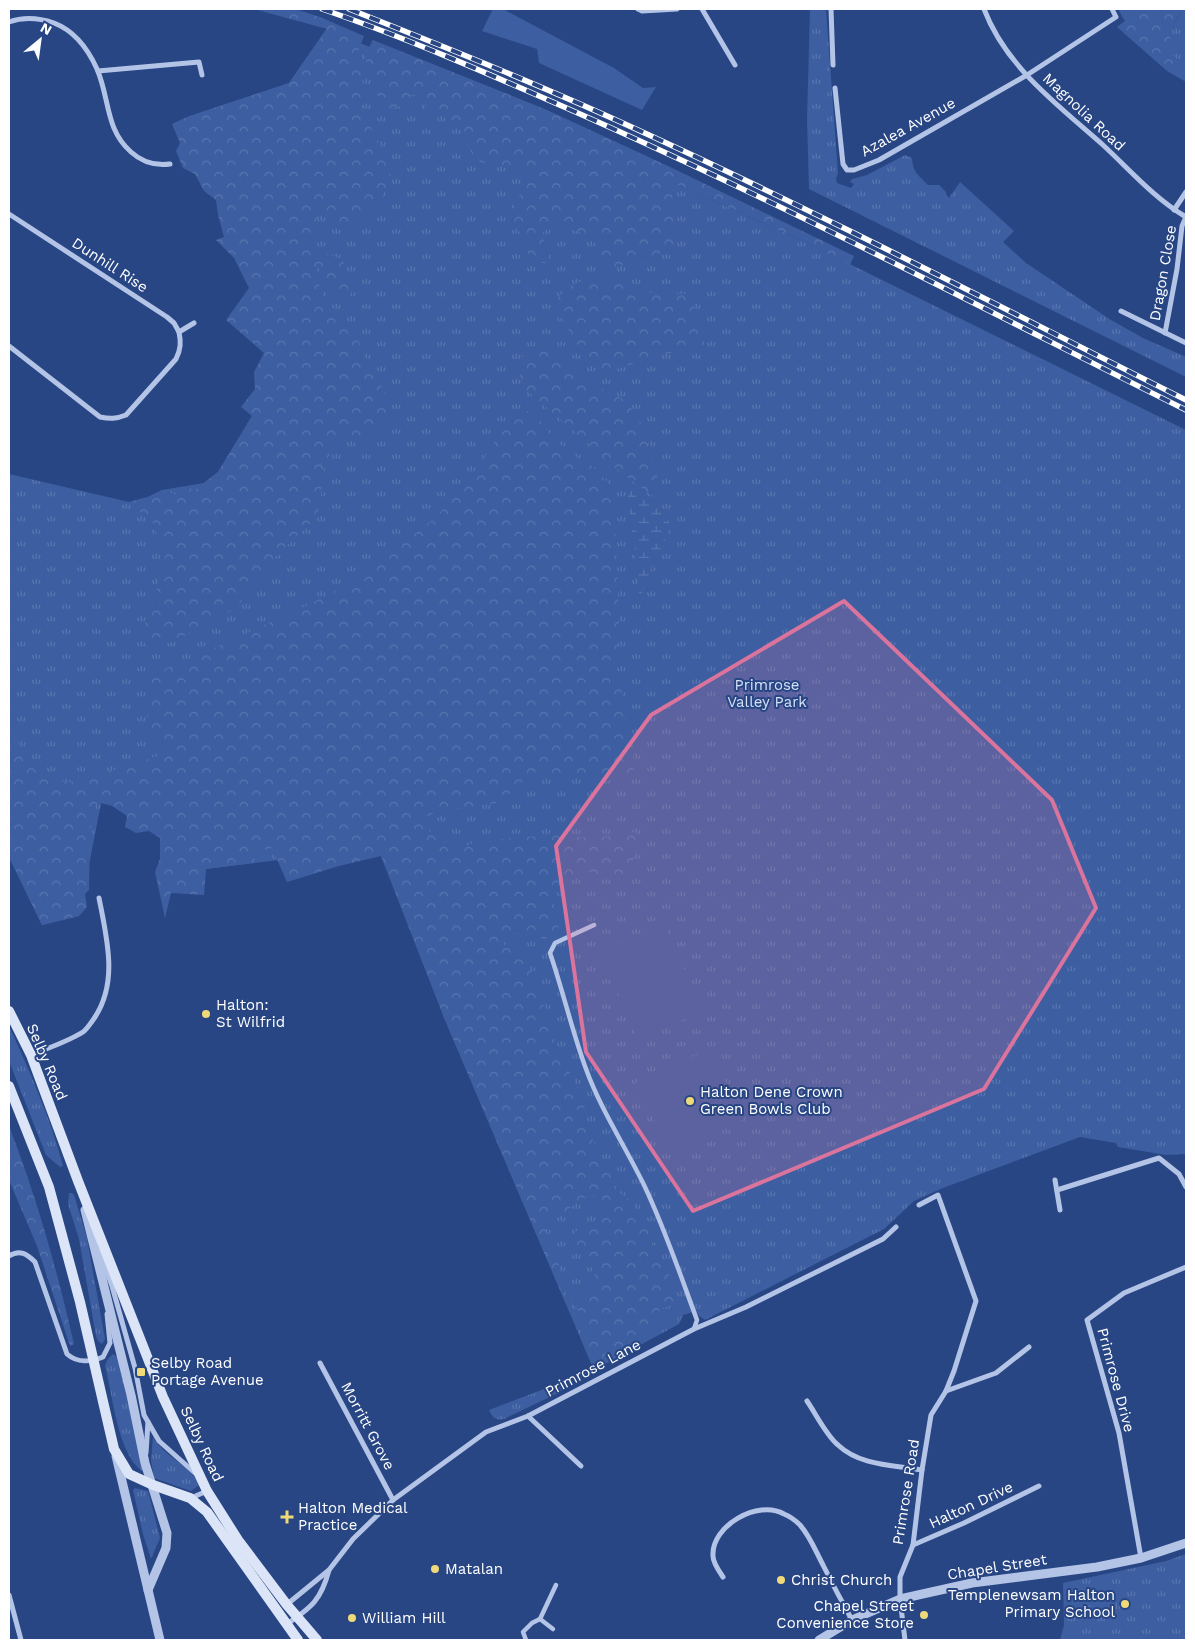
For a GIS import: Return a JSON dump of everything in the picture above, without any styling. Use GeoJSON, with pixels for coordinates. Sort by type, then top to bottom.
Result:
{"type":"FeatureCollection","features":[{"type":"Feature","properties":{"kind":"main road","name":"Selby Road"},"geometry":{"type":"LineString","coordinates":[[9,1011],[31,1055],[78,1181],[163,1397],[200,1477],[238,1540],[286,1605],[316,1640]]}},
{"type":"Feature","properties":{"kind":"main road"},"geometry":{"type":"LineString","coordinates":[[9,1086],[49,1187],[80,1302],[114,1449],[129,1474],[190,1498],[207,1512],[276,1612],[298,1640]]}},
{"type":"Feature","properties":{"kind":"street"},"geometry":{"type":"LineString","coordinates":[[638,9],[642,11],[678,9]]}},
{"type":"Feature","properties":{"kind":"street"},"geometry":{"type":"LineString","coordinates":[[702,9],[735,65]]}},
{"type":"Feature","properties":{"kind":"street"},"geometry":{"type":"LineString","coordinates":[[831,9],[833,64]]}},
{"type":"Feature","properties":{"kind":"street","name":"Magnolia Road"},"geometry":{"type":"LineString","coordinates":[[984,9],[996,36],[1006,51],[1054,103],[1104,146],[1144,185],[1174,210],[1186,217]]}},
{"type":"Feature","properties":{"kind":"street","name":"Azalea Avenue"},"geometry":{"type":"LineString","coordinates":[[835,88],[843,164],[846,170],[854,170],[879,160],[1027,75],[1116,17],[1112,9]]}},
{"type":"Feature","properties":{"kind":"street"},"geometry":{"type":"LineString","coordinates":[[9,22],[36,19],[58,24],[77,37],[98,71],[112,127],[122,144],[135,156],[149,164],[160,166],[170,164]]}},
{"type":"Feature","properties":{"kind":"street"},"geometry":{"type":"LineString","coordinates":[[98,71],[199,62],[202,75]]}},
{"type":"Feature","properties":{"kind":"street"},"geometry":{"type":"LineString","coordinates":[[844,177],[846,170]]}},
{"type":"Feature","properties":{"kind":"street"},"geometry":{"type":"LineString","coordinates":[[1174,210],[1186,192]]}},
{"type":"Feature","properties":{"kind":"street","name":"Dunhill Rise"},"geometry":{"type":"LineString","coordinates":[[9,214],[167,317],[174,323],[179,332]]}},
{"type":"Feature","properties":{"kind":"street","name":"Dragon Close"},"geometry":{"type":"LineString","coordinates":[[1164,333],[1177,270],[1182,226],[1186,217]]}},
{"type":"Feature","properties":{"kind":"street","name":"Dragon Close"},"geometry":{"type":"LineString","coordinates":[[1121,311],[1186,343]]}},
{"type":"Feature","properties":{"kind":"street"},"geometry":{"type":"LineString","coordinates":[[9,346],[100,417],[118,418],[126,415],[176,359],[181,342],[179,332],[194,323]]}},
{"type":"Feature","properties":{"kind":"street"},"geometry":{"type":"LineString","coordinates":[[31,1055],[70,1039],[85,1030],[99,1011],[108,984],[109,951],[99,898]]}},
{"type":"Feature","properties":{"kind":"street"},"geometry":{"type":"LineString","coordinates":[[594,925],[555,943],[550,953],[586,1069],[604,1112],[643,1184],[665,1232],[697,1320],[694,1329]]}},
{"type":"Feature","properties":{"kind":"street"},"geometry":{"type":"LineString","coordinates":[[1058,1190],[1159,1158],[1179,1174],[1186,1187]]}},
{"type":"Feature","properties":{"kind":"street"},"geometry":{"type":"LineString","coordinates":[[1054,1180],[1058,1190],[1060,1210]]}},
{"type":"Feature","properties":{"kind":"street","name":"Selby Road"},"geometry":{"type":"LineString","coordinates":[[78,1181],[131,1395],[145,1463],[168,1533],[168,1541],[148,1590]]}},
{"type":"Feature","properties":{"kind":"street","name":"Primrose Road"},"geometry":{"type":"LineString","coordinates":[[905,1640],[900,1599],[900,1577],[913,1545],[931,1415],[946,1391],[954,1371],[976,1300],[938,1195],[919,1206]]}},
{"type":"Feature","properties":{"kind":"street"},"geometry":{"type":"LineString","coordinates":[[88,1220],[112,1286],[135,1368],[144,1415],[159,1441],[200,1477]]}},
{"type":"Feature","properties":{"kind":"street","name":"Primrose Lane"},"geometry":{"type":"LineString","coordinates":[[276,1612],[329,1570],[353,1539],[394,1500],[486,1432],[528,1416],[694,1329],[746,1307],[883,1239],[896,1227]]}},
{"type":"Feature","properties":{"kind":"street"},"geometry":{"type":"LineString","coordinates":[[9,1256],[21,1252],[28,1255],[35,1262],[67,1354],[72,1358],[93,1361],[103,1357],[110,1343],[105,1291]]}},
{"type":"Feature","properties":{"kind":"street","name":"Primrose Drive"},"geometry":{"type":"LineString","coordinates":[[1141,1558],[1119,1433],[1087,1320],[1124,1293],[1186,1267]]}},
{"type":"Feature","properties":{"kind":"street"},"geometry":{"type":"LineString","coordinates":[[946,1391],[996,1373],[1029,1347]]}},
{"type":"Feature","properties":{"kind":"street","name":"Morritt Grove"},"geometry":{"type":"LineString","coordinates":[[320,1363],[394,1500]]}},
{"type":"Feature","properties":{"kind":"street"},"geometry":{"type":"LineString","coordinates":[[807,1401],[836,1444],[846,1452],[865,1461],[922,1470]]}},
{"type":"Feature","properties":{"kind":"street"},"geometry":{"type":"LineString","coordinates":[[528,1416],[581,1466]]}},
{"type":"Feature","properties":{"kind":"street"},"geometry":{"type":"LineString","coordinates":[[145,1463],[148,1421]]}},
{"type":"Feature","properties":{"kind":"street"},"geometry":{"type":"LineString","coordinates":[[114,1449],[160,1640]]}},
{"type":"Feature","properties":{"kind":"street","name":"Halton Drive"},"geometry":{"type":"LineString","coordinates":[[913,1545],[964,1523],[1039,1486]]}},
{"type":"Feature","properties":{"kind":"street"},"geometry":{"type":"LineString","coordinates":[[190,1498],[207,1491]]}},
{"type":"Feature","properties":{"kind":"street"},"geometry":{"type":"LineString","coordinates":[[723,1577],[713,1558],[714,1546],[719,1535],[735,1520],[750,1512],[767,1509],[776,1510],[800,1525],[852,1620]]}},
{"type":"Feature","properties":{"kind":"street","name":"Chapel Street"},"geometry":{"type":"LineString","coordinates":[[819,1640],[852,1620],[900,1599],[972,1583],[1097,1567],[1141,1558],[1186,1543]]}},
{"type":"Feature","properties":{"kind":"street","name":"Primrose Lane"},"geometry":{"type":"LineString","coordinates":[[286,1625],[317,1601],[324,1588],[329,1570]]}},
{"type":"Feature","properties":{"kind":"street"},"geometry":{"type":"LineString","coordinates":[[526,1640],[523,1632],[540,1618],[556,1585]]}},
{"type":"Feature","properties":{"kind":"street"},"geometry":{"type":"LineString","coordinates":[[9,1597],[21,1640]]}},
{"type":"Feature","properties":{"kind":"street"},"geometry":{"type":"LineString","coordinates":[[540,1618],[553,1629]]}},
{"type":"Feature","properties":{"kind":"highlighted area"},"geometry":{"type":"Polygon","coordinates":[[[844,601],[1052,800],[1096,908],[984,1089],[693,1211],[586,1052],[556,846],[651,715],[844,601]]]}},
{"type":"Feature","properties":{"kind":"green space"},"geometry":{"type":"Polygon","coordinates":[[[254,9],[295,9],[320,17],[364,36],[357,54],[364,88],[361,109],[382,149],[389,166],[391,178],[380,201],[352,227],[341,226],[321,214],[316,221],[313,241],[320,252],[342,259],[351,281],[351,295],[345,298],[337,295],[332,284],[321,274],[318,267],[315,275],[324,297],[341,318],[355,331],[363,352],[392,407],[393,416],[386,426],[369,434],[345,440],[331,450],[323,473],[320,506],[314,520],[276,556],[266,576],[256,583],[236,608],[175,641],[149,648],[140,638],[152,607],[165,556],[153,523],[129,502],[148,497],[162,490],[178,495],[180,487],[196,489],[218,472],[252,416],[241,407],[255,389],[254,372],[264,353],[226,320],[249,288],[234,258],[216,240],[224,237],[216,200],[204,191],[195,174],[183,168],[176,151],[180,143],[172,124],[187,117],[289,83],[327,29],[254,9]]]}},
{"type":"Feature","properties":{"kind":"green space"},"geometry":{"type":"Polygon","coordinates":[[[493,9],[503,9],[614,68],[643,88],[656,87],[642,110],[539,63],[537,49],[482,31],[493,9]]]}},
{"type":"Feature","properties":{"kind":"green space"},"geometry":{"type":"Polygon","coordinates":[[[810,9],[826,9],[838,173],[837,183],[851,188],[854,184],[850,182],[852,179],[867,175],[905,155],[912,158],[916,173],[928,185],[939,185],[949,198],[960,182],[1014,231],[1003,242],[1026,263],[1111,320],[1143,338],[1186,357],[1186,377],[809,189],[807,120],[810,9]]]}},
{"type":"Feature","properties":{"kind":"green space"},"geometry":{"type":"Polygon","coordinates":[[[1118,9],[1184,9],[1174,24],[1168,52],[1176,58],[1176,67],[1167,71],[1117,27],[1125,21],[1118,9]]]}},
{"type":"Feature","properties":{"kind":"green space"},"geometry":{"type":"Polygon","coordinates":[[[1184,9],[1186,9],[1186,82],[1167,71],[1176,66],[1170,58],[1167,48],[1175,23],[1184,9]]]}},
{"type":"Feature","properties":{"kind":"green space","name":"Primrose Valley Park"},"geometry":{"type":"Polygon","coordinates":[[[327,28],[801,240],[1186,430],[1186,1154],[1166,1155],[1118,1147],[1116,1143],[1080,1137],[943,1188],[914,1201],[884,1229],[705,1320],[696,1311],[683,1315],[679,1324],[594,1370],[445,1020],[378,848],[188,871],[120,777],[105,783],[79,916],[42,925],[9,857],[9,474],[129,502],[148,497],[162,490],[204,483],[218,472],[286,360],[187,117],[289,83],[327,28]]]}},
{"type":"Feature","properties":{"kind":"green space"},"geometry":{"type":"Polygon","coordinates":[[[373,40],[547,110],[668,166],[854,256],[850,265],[801,240],[673,183],[672,195],[677,231],[671,255],[661,253],[644,262],[612,267],[604,264],[597,255],[600,245],[596,238],[564,227],[549,227],[542,234],[550,262],[529,261],[526,242],[513,217],[513,210],[524,183],[520,169],[481,163],[472,154],[459,126],[426,109],[426,100],[417,95],[411,95],[406,105],[384,110],[367,67],[365,54],[373,40]]]}},
{"type":"Feature","properties":{"kind":"green space"},"geometry":{"type":"Polygon","coordinates":[[[588,279],[615,279],[628,288],[644,292],[685,294],[699,318],[704,346],[694,352],[669,353],[616,369],[603,369],[588,357],[571,337],[566,323],[552,306],[567,288],[588,279]]]}},
{"type":"Feature","properties":{"kind":"green space"},"geometry":{"type":"Polygon","coordinates":[[[537,347],[552,352],[573,370],[599,387],[626,401],[640,421],[650,448],[661,490],[655,498],[624,475],[524,388],[520,373],[520,361],[524,351],[537,347]]]}},
{"type":"Feature","properties":{"kind":"green space"},"geometry":{"type":"Polygon","coordinates":[[[529,411],[538,417],[549,433],[566,450],[597,470],[610,485],[616,540],[619,627],[616,660],[608,689],[621,687],[626,727],[633,744],[634,776],[607,781],[532,772],[516,789],[498,803],[439,811],[424,818],[424,827],[454,850],[476,842],[503,839],[548,835],[596,838],[636,832],[634,856],[627,878],[602,879],[584,868],[560,885],[550,900],[557,908],[565,912],[568,919],[543,941],[538,934],[528,938],[515,933],[509,935],[503,943],[507,948],[515,948],[525,958],[534,977],[557,1048],[582,1096],[585,1112],[581,1120],[606,1164],[618,1192],[630,1200],[643,1220],[653,1243],[667,1267],[676,1304],[660,1309],[656,1326],[650,1334],[594,1370],[580,1337],[592,1333],[572,1301],[581,1293],[599,1286],[585,1252],[576,1251],[570,1239],[576,1231],[599,1222],[602,1206],[600,1195],[589,1196],[580,1200],[564,1215],[556,1213],[544,1219],[546,1233],[556,1253],[566,1304],[445,1020],[381,856],[339,866],[287,882],[272,848],[256,852],[254,863],[206,869],[204,895],[171,893],[165,918],[155,872],[160,859],[160,838],[149,831],[136,833],[125,827],[127,816],[112,806],[97,802],[90,830],[89,890],[85,894],[87,907],[79,916],[42,925],[9,857],[9,734],[13,735],[23,751],[41,770],[66,782],[96,776],[160,755],[161,745],[155,740],[147,720],[150,678],[153,674],[302,608],[355,581],[436,517],[466,484],[507,421],[518,413],[529,411]]]}},
{"type":"Feature","properties":{"kind":"green space"},"geometry":{"type":"Polygon","coordinates":[[[626,482],[666,515],[669,522],[668,535],[655,559],[639,600],[636,559],[626,482]]]}},
{"type":"Feature","properties":{"kind":"green space"},"geometry":{"type":"Polygon","coordinates":[[[664,923],[703,1011],[638,1039],[599,951],[664,923]]]}},
{"type":"Feature","properties":{"kind":"green space"},"geometry":{"type":"Polygon","coordinates":[[[9,1026],[46,1112],[63,1166],[60,1167],[46,1155],[9,1061],[9,1026]]]}},
{"type":"Feature","properties":{"kind":"green space","name":"Halton Dene Crown Green Bowls Club"},"geometry":{"type":"Polygon","coordinates":[[[710,1049],[744,1119],[670,1155],[636,1082],[710,1049]]]}},
{"type":"Feature","properties":{"kind":"green space"},"geometry":{"type":"Polygon","coordinates":[[[9,1126],[29,1180],[61,1289],[74,1344],[70,1346],[37,1246],[9,1180],[9,1126]]]}},
{"type":"Feature","properties":{"kind":"green space"},"geometry":{"type":"Polygon","coordinates":[[[69,1193],[74,1195],[87,1238],[105,1339],[102,1344],[96,1336],[79,1239],[68,1204],[69,1193]]]}},
{"type":"Feature","properties":{"kind":"green space"},"geometry":{"type":"Polygon","coordinates":[[[113,1354],[119,1358],[146,1473],[137,1466],[129,1455],[118,1425],[105,1366],[107,1360],[113,1354]]]}},
{"type":"Feature","properties":{"kind":"green space"},"geometry":{"type":"Polygon","coordinates":[[[594,1370],[558,1393],[504,1419],[495,1418],[491,1415],[489,1410],[594,1370]]]}},
{"type":"Feature","properties":{"kind":"green space"},"geometry":{"type":"Polygon","coordinates":[[[153,1437],[163,1450],[191,1473],[199,1485],[191,1491],[154,1478],[151,1460],[153,1437]]]}},
{"type":"Feature","properties":{"kind":"green space"},"geometry":{"type":"Polygon","coordinates":[[[135,1488],[148,1491],[160,1538],[151,1559],[133,1490],[135,1488]]]}},
{"type":"Feature","properties":{"kind":"green space","name":"Templenewsam Halton Primary School"},"geometry":{"type":"Polygon","coordinates":[[[1186,1554],[1186,1640],[1060,1640],[1064,1625],[1063,1583],[1166,1561],[1186,1554]]]}},
{"type":"Feature","properties":{"kind":"railway"},"geometry":{"type":"LineString","coordinates":[[322,9],[448,57],[727,181],[1186,410]]}},
{"type":"Feature","properties":{"kind":"railway"},"geometry":{"type":"LineString","coordinates":[[349,9],[537,85],[717,167],[852,232],[1186,400]]}},
{"type":"Feature","properties":{"kind":"place","name":"Halton: St Wilfrid"},"geometry":{"type":"Point","coordinates":[206,1014]}},
{"type":"Feature","properties":{"kind":"place","name":"Halton Dene Crown Green Bowls Club"},"geometry":{"type":"Point","coordinates":[690,1101]}},
{"type":"Feature","properties":{"kind":"place","name":"Selby Road Portage Avenue"},"geometry":{"type":"Point","coordinates":[141,1372]}},
{"type":"Feature","properties":{"kind":"place","name":"Halton Medical Practice"},"geometry":{"type":"Point","coordinates":[287,1517]}},
{"type":"Feature","properties":{"kind":"place","name":"Matalan"},"geometry":{"type":"Point","coordinates":[435,1569]}},
{"type":"Feature","properties":{"kind":"place","name":"Christ Church"},"geometry":{"type":"Point","coordinates":[781,1580]}},
{"type":"Feature","properties":{"kind":"place","name":"Templenewsam Halton Primary School"},"geometry":{"type":"Point","coordinates":[1125,1604]}},
{"type":"Feature","properties":{"kind":"place","name":"Chapel Street Convenience Store"},"geometry":{"type":"Point","coordinates":[924,1615]}},
{"type":"Feature","properties":{"kind":"place","name":"William Hill"},"geometry":{"type":"Point","coordinates":[352,1618]}}]}
